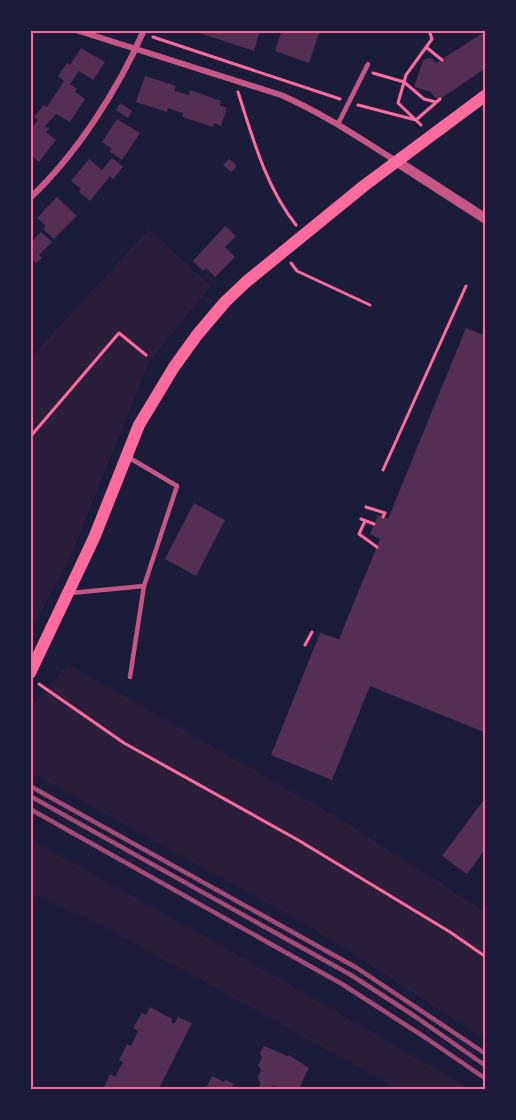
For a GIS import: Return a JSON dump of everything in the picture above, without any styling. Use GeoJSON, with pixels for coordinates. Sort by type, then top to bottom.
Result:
{"type":"FeatureCollection","features":[{"type":"Feature","properties":{"kind":"main road"},"geometry":{"type":"LineString","coordinates":[[30,673],[94,538],[139,425],[174,367],[197,335],[246,282],[282,252],[431,134],[486,95]]}},
{"type":"Feature","properties":{"kind":"street"},"geometry":{"type":"LineString","coordinates":[[76,30],[234,79],[303,105],[338,124],[486,219]]}},
{"type":"Feature","properties":{"kind":"street"},"geometry":{"type":"LineString","coordinates":[[30,198],[58,168],[105,103],[136,49],[143,32]]}},
{"type":"Feature","properties":{"kind":"lane"},"geometry":{"type":"LineString","coordinates":[[338,124],[368,64]]}},
{"type":"Feature","properties":{"kind":"lane"},"geometry":{"type":"LineString","coordinates":[[126,456],[177,486],[144,586],[130,677]]}},
{"type":"Feature","properties":{"kind":"lane"},"geometry":{"type":"LineString","coordinates":[[68,593],[144,586]]}},
{"type":"Feature","properties":{"kind":"path"},"geometry":{"type":"LineString","coordinates":[[429,30],[432,39],[406,75],[398,104],[431,134]]}},
{"type":"Feature","properties":{"kind":"path"},"geometry":{"type":"LineString","coordinates":[[143,32],[350,103],[416,120]]}},
{"type":"Feature","properties":{"kind":"path"},"geometry":{"type":"LineString","coordinates":[[426,47],[442,60]]}},
{"type":"Feature","properties":{"kind":"path"},"geometry":{"type":"LineString","coordinates":[[365,70],[404,82],[424,99],[436,102]]}},
{"type":"Feature","properties":{"kind":"path"},"geometry":{"type":"LineString","coordinates":[[234,79],[266,174],[280,205],[303,235]]}},
{"type":"Feature","properties":{"kind":"path"},"geometry":{"type":"LineString","coordinates":[[416,120],[440,99]]}},
{"type":"Feature","properties":{"kind":"path"},"geometry":{"type":"LineString","coordinates":[[282,252],[297,271],[370,305]]}},
{"type":"Feature","properties":{"kind":"path"},"geometry":{"type":"LineString","coordinates":[[383,470],[466,286]]}},
{"type":"Feature","properties":{"kind":"path"},"geometry":{"type":"LineString","coordinates":[[30,437],[119,333],[146,355]]}},
{"type":"Feature","properties":{"kind":"path"},"geometry":{"type":"LineString","coordinates":[[366,507],[385,513],[383,517]]}},
{"type":"Feature","properties":{"kind":"path"},"geometry":{"type":"LineString","coordinates":[[374,524],[363,520],[359,534],[377,547]]}},
{"type":"Feature","properties":{"kind":"path"},"geometry":{"type":"LineString","coordinates":[[305,645],[312,632]]}},
{"type":"Feature","properties":{"kind":"path"},"geometry":{"type":"LineString","coordinates":[[30,678],[124,743],[298,840],[440,926],[486,957]]}},
{"type":"Feature","properties":{"kind":"shaded area"},"geometry":{"type":"Polygon","coordinates":[[[149,229],[211,286],[149,362],[70,558],[30,632],[30,358],[149,229]]]}},
{"type":"Feature","properties":{"kind":"shaded area"},"geometry":{"type":"Polygon","coordinates":[[[68,664],[335,816],[486,912],[486,1040],[317,931],[30,772],[30,708],[68,664]]]}},
{"type":"Feature","properties":{"kind":"shaded area"},"geometry":{"type":"Polygon","coordinates":[[[30,839],[263,969],[455,1080],[468,1090],[400,1090],[108,929],[30,893],[30,839]]]}},
{"type":"Feature","properties":{"kind":"building"},"geometry":{"type":"Polygon","coordinates":[[[191,30],[260,30],[254,51],[191,30]]]}},
{"type":"Feature","properties":{"kind":"building"},"geometry":{"type":"Polygon","coordinates":[[[282,30],[320,30],[309,63],[275,51],[282,30]]]}},
{"type":"Feature","properties":{"kind":"building"},"geometry":{"type":"Polygon","coordinates":[[[486,31],[486,68],[440,99],[435,98],[431,92],[414,87],[423,60],[429,58],[436,63],[486,31]]]}},
{"type":"Feature","properties":{"kind":"building"},"geometry":{"type":"Polygon","coordinates":[[[81,48],[105,62],[93,80],[79,71],[70,84],[77,89],[75,92],[85,99],[70,122],[56,114],[45,126],[49,129],[46,132],[56,140],[39,162],[30,155],[30,130],[38,120],[34,117],[44,105],[47,107],[64,81],[58,76],[67,63],[70,65],[81,48]]]}},
{"type":"Feature","properties":{"kind":"building"},"geometry":{"type":"Polygon","coordinates":[[[145,76],[176,86],[174,91],[189,95],[190,90],[221,101],[220,105],[227,108],[221,126],[214,123],[213,127],[182,117],[183,113],[168,108],[167,112],[136,102],[145,76]]]}},
{"type":"Feature","properties":{"kind":"building"},"geometry":{"type":"Polygon","coordinates":[[[120,103],[132,111],[128,118],[116,110],[120,103]]]}},
{"type":"Feature","properties":{"kind":"building"},"geometry":{"type":"Polygon","coordinates":[[[117,119],[140,133],[122,160],[110,152],[112,149],[102,142],[117,119]]]}},
{"type":"Feature","properties":{"kind":"building"},"geometry":{"type":"Polygon","coordinates":[[[112,158],[123,167],[113,179],[110,176],[90,201],[71,181],[89,159],[102,170],[112,158]]]}},
{"type":"Feature","properties":{"kind":"building"},"geometry":{"type":"Polygon","coordinates":[[[229,159],[237,166],[231,172],[223,165],[229,159]]]}},
{"type":"Feature","properties":{"kind":"building"},"geometry":{"type":"Polygon","coordinates":[[[57,197],[77,216],[54,239],[43,229],[46,226],[37,218],[57,197]]]}},
{"type":"Feature","properties":{"kind":"building"},"geometry":{"type":"Polygon","coordinates":[[[225,226],[236,236],[225,247],[235,257],[215,277],[206,268],[203,271],[193,261],[225,226]]]}},
{"type":"Feature","properties":{"kind":"building"},"geometry":{"type":"Polygon","coordinates":[[[41,232],[52,242],[39,255],[42,258],[36,263],[34,260],[30,263],[30,243],[41,232]]]}},
{"type":"Feature","properties":{"kind":"building"},"geometry":{"type":"Polygon","coordinates":[[[466,328],[486,336],[486,727],[484,732],[370,686],[332,780],[271,755],[320,633],[339,639],[380,539],[370,534],[378,515],[388,519],[466,328]]]}},
{"type":"Feature","properties":{"kind":"building"},"geometry":{"type":"Polygon","coordinates":[[[194,503],[225,520],[196,576],[165,559],[194,503]]]}},
{"type":"Feature","properties":{"kind":"building"},"geometry":{"type":"Polygon","coordinates":[[[486,797],[486,848],[467,874],[442,856],[486,797]]]}},
{"type":"Feature","properties":{"kind":"building"},"geometry":{"type":"Polygon","coordinates":[[[150,1007],[172,1019],[171,1022],[174,1024],[178,1017],[192,1023],[158,1090],[103,1090],[110,1074],[115,1077],[123,1062],[119,1060],[127,1044],[131,1046],[138,1031],[133,1028],[134,1026],[142,1013],[146,1015],[150,1007]]]}},
{"type":"Feature","properties":{"kind":"building"},"geometry":{"type":"Polygon","coordinates":[[[264,1046],[289,1055],[309,1068],[299,1088],[292,1090],[276,1086],[269,1087],[268,1090],[258,1090],[261,1083],[258,1076],[261,1070],[258,1065],[264,1046]]]}},
{"type":"Feature","properties":{"kind":"building"},"geometry":{"type":"Polygon","coordinates":[[[212,1076],[234,1084],[232,1086],[239,1090],[205,1090],[212,1076]]]}},
{"type":"Feature","properties":{"kind":"railway"},"geometry":{"type":"LineString","coordinates":[[30,786],[357,968],[486,1054]]}},
{"type":"Feature","properties":{"kind":"railway"},"geometry":{"type":"LineString","coordinates":[[30,796],[351,975],[486,1066]]}},
{"type":"Feature","properties":{"kind":"railway"},"geometry":{"type":"LineString","coordinates":[[30,809],[342,984],[486,1079]]}}]}
